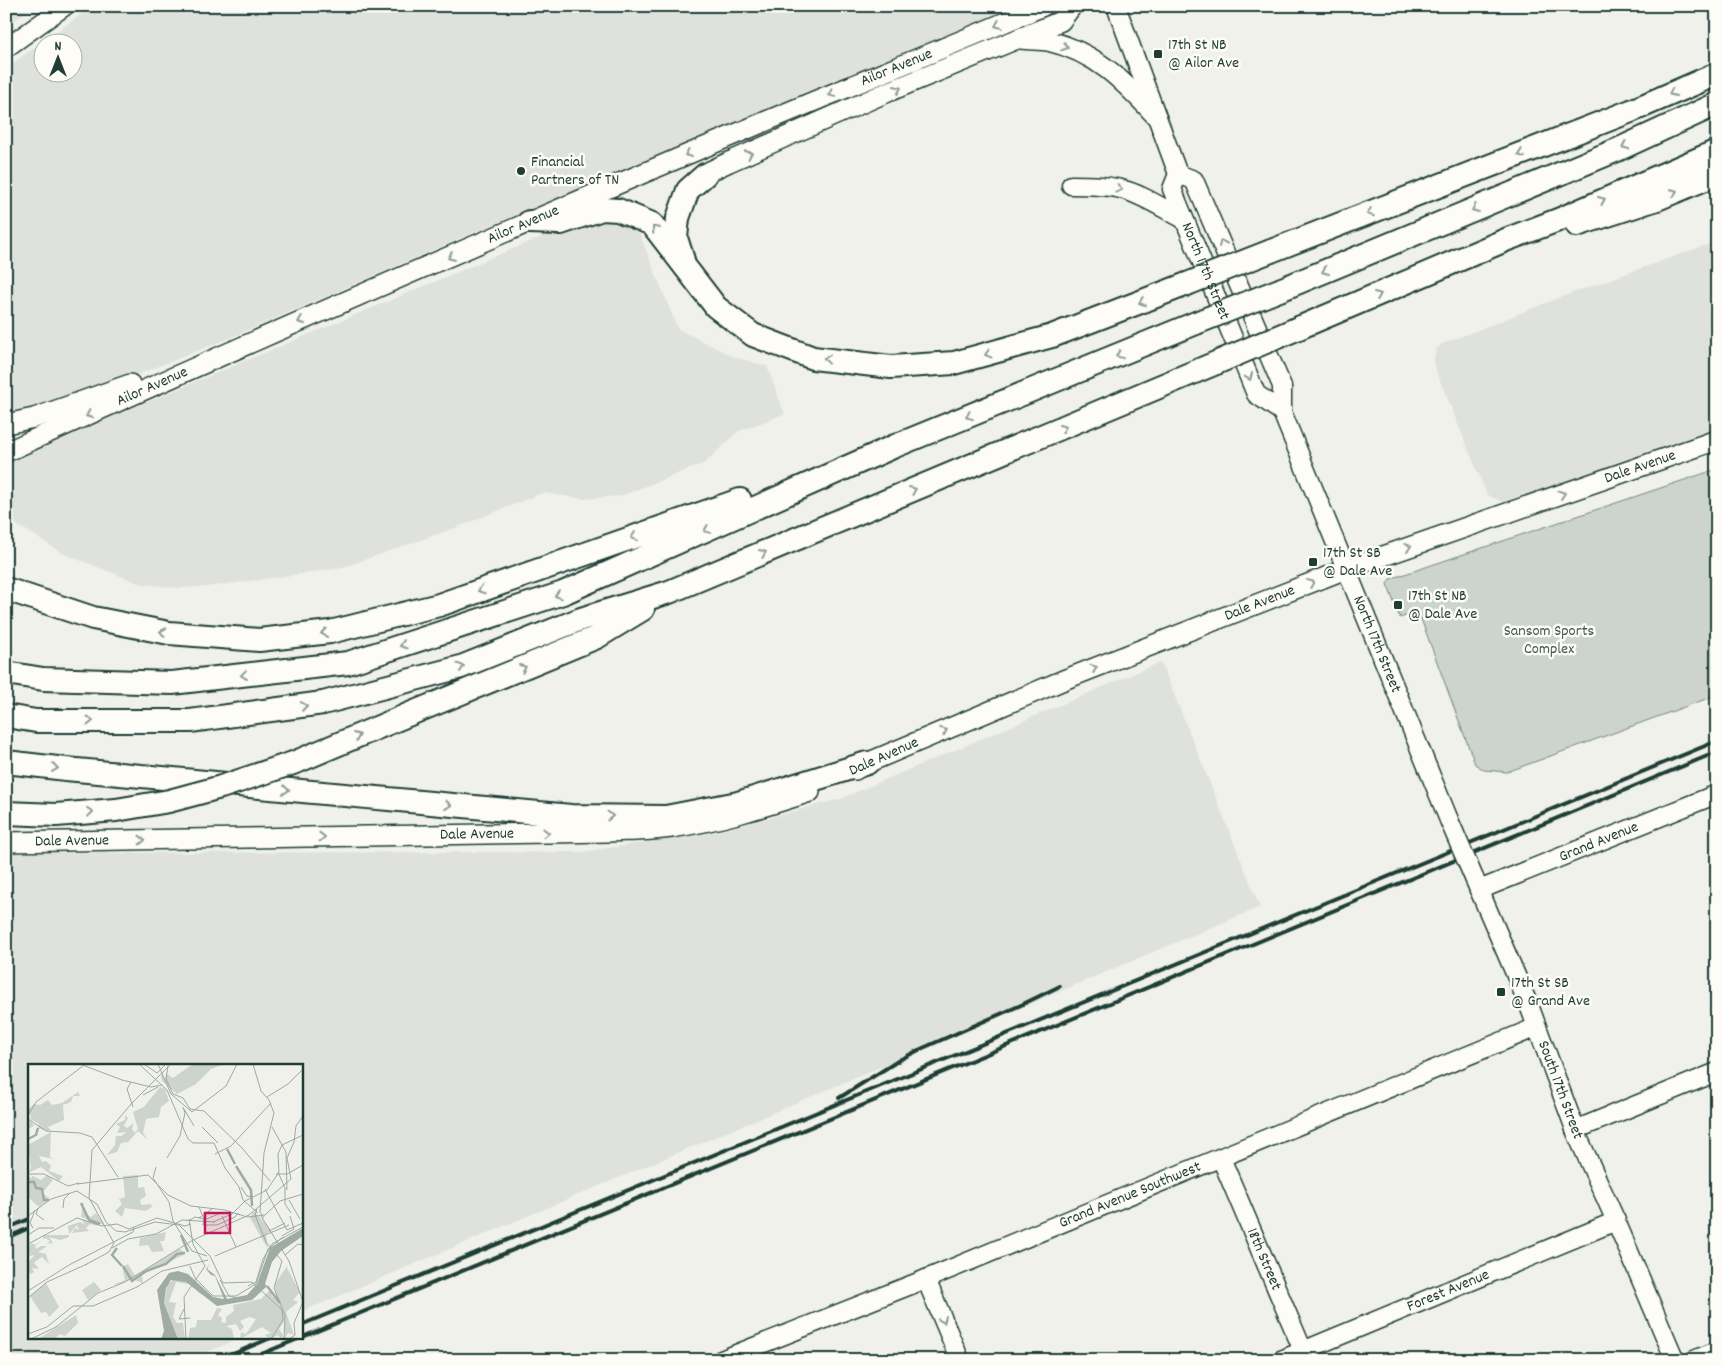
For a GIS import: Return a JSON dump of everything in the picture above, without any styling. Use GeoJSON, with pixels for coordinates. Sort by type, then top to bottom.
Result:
{"type":"FeatureCollection","features":[{"type":"Feature","properties":{"kind":"highway"},"geometry":{"type":"LineString","coordinates":[[528,222],[561,223],[602,209],[618,210],[652,224],[716,307],[753,335],[813,358],[891,367],[954,363],[1052,336],[1631,111],[1717,74]]}},
{"type":"Feature","properties":{"kind":"highway"},"geometry":{"type":"LineString","coordinates":[[6,673],[43,678],[172,683],[348,663],[563,593],[895,446],[1282,289],[1617,150],[1717,104]]}},
{"type":"Feature","properties":{"kind":"highway"},"geometry":{"type":"LineString","coordinates":[[6,716],[36,721],[190,721],[323,703],[461,667],[581,619],[669,592],[1508,239],[1558,220],[1717,151]]}},
{"type":"Feature","properties":{"kind":"highway"},"geometry":{"type":"LineString","coordinates":[[1412,280],[1657,199],[1717,174]]}},
{"type":"Feature","properties":{"kind":"highway"},"geometry":{"type":"LineString","coordinates":[[685,268],[676,238],[678,218],[688,190],[705,175]]}},
{"type":"Feature","properties":{"kind":"highway"},"geometry":{"type":"LineString","coordinates":[[7,589],[93,618],[168,633],[259,640],[330,632],[438,605],[895,446]]}},
{"type":"Feature","properties":{"kind":"highway"},"geometry":{"type":"LineString","coordinates":[[6,813],[56,815],[116,810],[169,801],[221,787],[296,762],[597,637],[669,592]]}},
{"type":"Feature","properties":{"kind":"highway"},"geometry":{"type":"LineString","coordinates":[[6,762],[66,770],[571,816],[666,817],[738,803],[867,763]]}},
{"type":"Feature","properties":{"kind":"main road","name":"Ailor Avenue"},"geometry":{"type":"LineString","coordinates":[[6,452],[183,372],[528,222],[1043,6]]}},
{"type":"Feature","properties":{"kind":"main road","name":"Ailor Avenue"},"geometry":{"type":"LineString","coordinates":[[705,175],[716,168],[875,98],[1061,21],[1072,6]]}},
{"type":"Feature","properties":{"kind":"main road"},"geometry":{"type":"LineString","coordinates":[[1017,39],[1048,41],[1087,55],[1121,78],[1155,115]]}},
{"type":"Feature","properties":{"kind":"main road"},"geometry":{"type":"LineString","coordinates":[[6,424],[34,418],[145,378],[183,372]]}},
{"type":"Feature","properties":{"kind":"main road","name":"Dale Avenue"},"geometry":{"type":"LineString","coordinates":[[6,842],[600,832],[669,828],[714,820],[765,807],[824,787],[867,763],[1066,679],[1346,569],[1717,440]]}},
{"type":"Feature","properties":{"kind":"street"},"geometry":{"type":"LineString","coordinates":[[6,48],[65,6]]}},
{"type":"Feature","properties":{"kind":"street","name":"North 17th Street"},"geometry":{"type":"LineString","coordinates":[[1116,6],[1178,174],[1172,189],[1184,219],[1256,394],[1282,412]]}},
{"type":"Feature","properties":{"kind":"street","name":"North 17th Street"},"geometry":{"type":"LineString","coordinates":[[1178,174],[1194,180],[1282,386],[1282,412],[1449,820]]}},
{"type":"Feature","properties":{"kind":"street"},"geometry":{"type":"LineString","coordinates":[[1071,185],[1098,185],[1122,189],[1145,198],[1184,219]]}},
{"type":"Feature","properties":{"kind":"street","name":"Grand Avenue"},"geometry":{"type":"LineString","coordinates":[[1477,884],[1717,794]]}},
{"type":"Feature","properties":{"kind":"street","name":"South 17th Street"},"geometry":{"type":"LineString","coordinates":[[1449,820],[1537,1027],[1575,1130],[1675,1360]]}},
{"type":"Feature","properties":{"kind":"street","name":"Grand Avenue Southwest"},"geometry":{"type":"LineString","coordinates":[[721,1360],[926,1279],[1537,1027]]}},
{"type":"Feature","properties":{"kind":"street"},"geometry":{"type":"LineString","coordinates":[[1575,1130],[1717,1072]]}},
{"type":"Feature","properties":{"kind":"street","name":"18th Street"},"geometry":{"type":"LineString","coordinates":[[1221,1158],[1305,1355]]}},
{"type":"Feature","properties":{"kind":"street","name":"Forest Avenue"},"geometry":{"type":"LineString","coordinates":[[1281,1360],[1305,1355],[1616,1221]]}},
{"type":"Feature","properties":{"kind":"street"},"geometry":{"type":"LineString","coordinates":[[926,1279],[960,1360]]}},
{"type":"Feature","properties":{"kind":"street"},"geometry":{"type":"LineString","coordinates":[[1694,1360],[1717,1351]]}},
{"type":"Feature","properties":{"kind":"shaded area"},"geometry":{"type":"Polygon","coordinates":[[[6,6],[35,6],[6,26],[6,6]]]}},
{"type":"Feature","properties":{"kind":"shaded area"},"geometry":{"type":"Polygon","coordinates":[[[93,6],[1014,6],[864,71],[473,233],[230,338],[74,400],[6,417],[6,68],[32,49],[32,82],[82,82],[82,32],[56,32],[93,6]]]}},
{"type":"Feature","properties":{"kind":"shaded area"},"geometry":{"type":"Polygon","coordinates":[[[598,215],[636,225],[678,329],[734,357],[767,366],[785,414],[739,431],[705,463],[621,496],[585,499],[542,493],[458,527],[341,568],[266,579],[206,587],[178,588],[141,584],[64,554],[6,518],[6,461],[553,232],[598,215]]]}},
{"type":"Feature","properties":{"kind":"shaded area"},"geometry":{"type":"Polygon","coordinates":[[[1717,241],[1717,433],[1505,503],[1487,495],[1433,362],[1436,349],[1442,344],[1561,297],[1717,241]]]}},
{"type":"Feature","properties":{"kind":"shaded area"},"geometry":{"type":"Polygon","coordinates":[[[1161,662],[1260,907],[302,1312],[302,1064],[28,1064],[28,1338],[240,1338],[189,1360],[6,1360],[6,853],[582,852],[715,832],[840,799],[1161,662]]]}},
{"type":"Feature","properties":{"kind":"green space","name":"Sansom Sports Complex"},"geometry":{"type":"Polygon","coordinates":[[[1717,469],[1717,695],[1507,772],[1484,770],[1475,764],[1418,611],[1400,618],[1387,584],[1390,579],[1717,469]]]}},
{"type":"Feature","properties":{"kind":"railway"},"geometry":{"type":"LineString","coordinates":[[302,1325],[1717,741]]}},
{"type":"Feature","properties":{"kind":"railway"},"geometry":{"type":"LineString","coordinates":[[302,1337],[1717,752]]}},
{"type":"Feature","properties":{"kind":"railway"},"geometry":{"type":"LineString","coordinates":[[839,1098],[901,1059],[1060,986]]}},
{"type":"Feature","properties":{"kind":"railway"},"geometry":{"type":"LineString","coordinates":[[6,1229],[28,1219]]}},
{"type":"Feature","properties":{"kind":"railway"},"geometry":{"type":"LineString","coordinates":[[6,1238],[28,1228]]}},
{"type":"Feature","properties":{"kind":"railway"},"geometry":{"type":"LineString","coordinates":[[219,1360],[271,1338]]}},
{"type":"Feature","properties":{"kind":"railway"},"geometry":{"type":"LineString","coordinates":[[247,1360],[300,1338]]}},
{"type":"Feature","properties":{"kind":"place","name":"17th St NB @ Ailor Ave"},"geometry":{"type":"Point","coordinates":[1158,54]}},
{"type":"Feature","properties":{"kind":"place","name":"Financial Partners of TN"},"geometry":{"type":"Point","coordinates":[521,171]}},
{"type":"Feature","properties":{"kind":"place","name":"17th St SB @ Dale Ave"},"geometry":{"type":"Point","coordinates":[1313,562]}},
{"type":"Feature","properties":{"kind":"place","name":"17th St NB @ Dale Ave"},"geometry":{"type":"Point","coordinates":[1398,605]}},
{"type":"Feature","properties":{"kind":"place","name":"17th St SB @ Grand Ave"},"geometry":{"type":"Point","coordinates":[1501,992]}}]}
